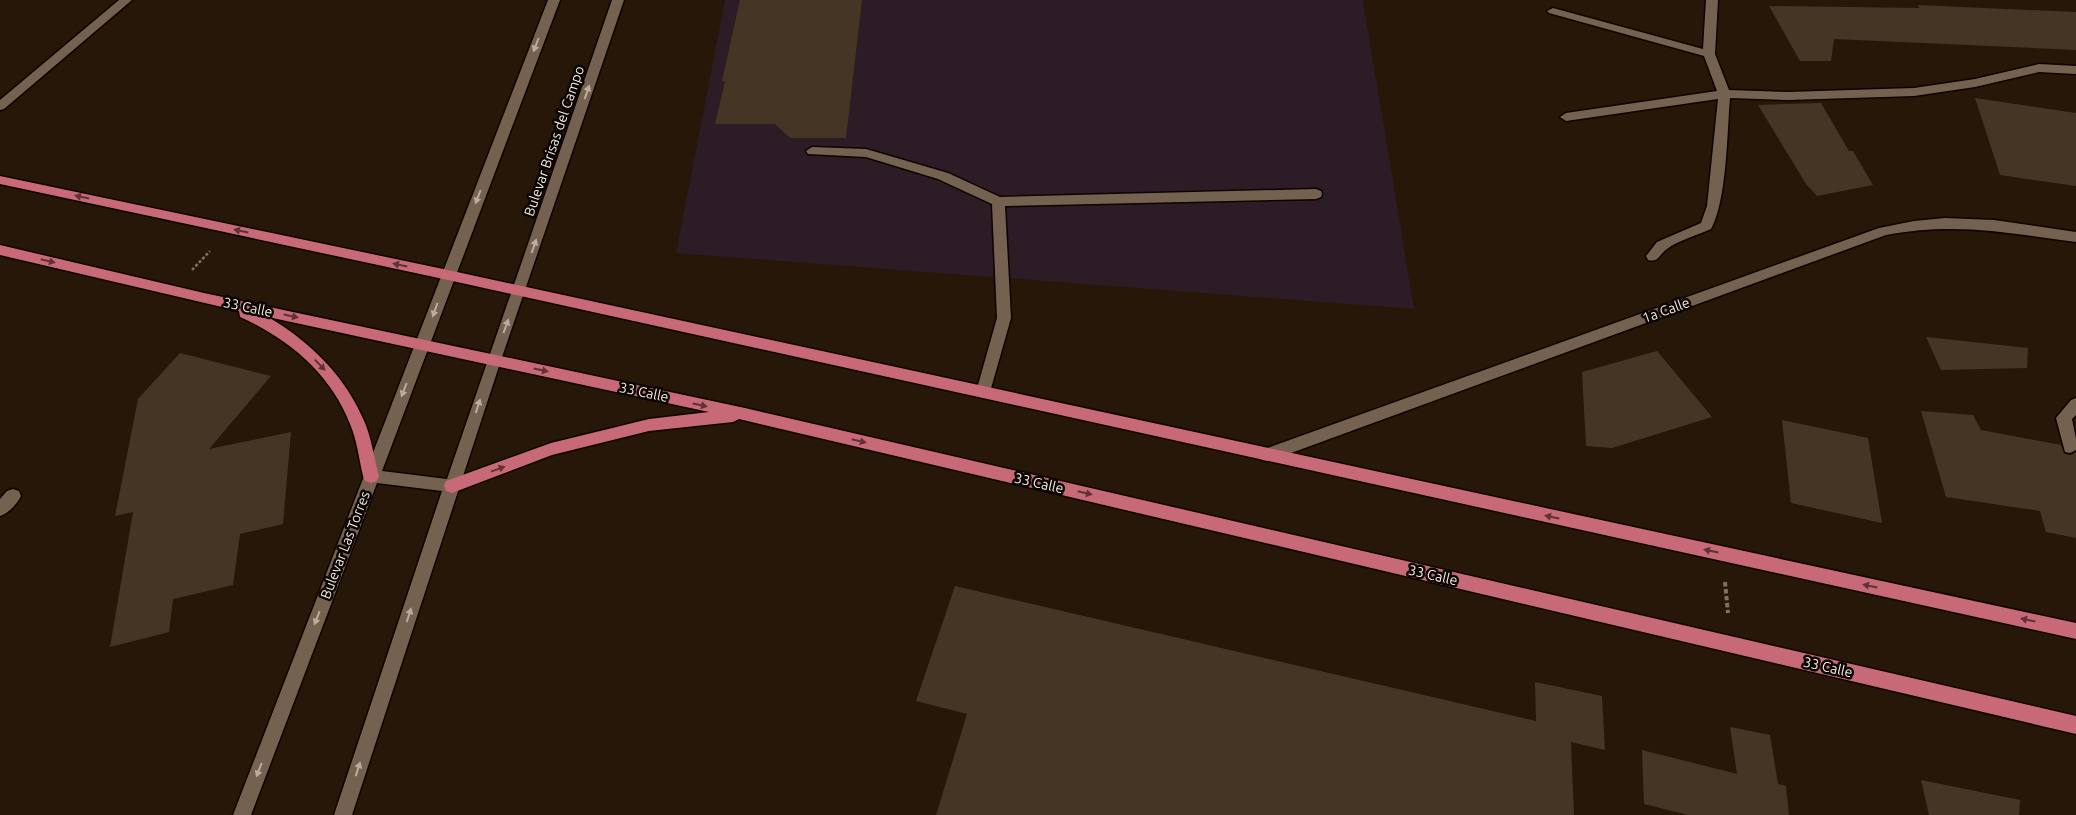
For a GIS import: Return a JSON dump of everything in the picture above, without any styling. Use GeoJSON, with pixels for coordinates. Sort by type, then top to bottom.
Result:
{"type":"FeatureCollection","features":[{"type":"Feature","properties":{"kind":"main road"},"geometry":{"type":"LineString","coordinates":[[0,180],[448,275],[2076,631]]}},
{"type":"Feature","properties":{"kind":"main road","name":"33 Calle"},"geometry":{"type":"LineString","coordinates":[[0,250],[204,298],[745,414],[2076,724]]}},
{"type":"Feature","properties":{"kind":"main road"},"geometry":{"type":"LineString","coordinates":[[204,298],[256,317],[299,344],[334,380],[358,424],[370,476]]}},
{"type":"Feature","properties":{"kind":"main road"},"geometry":{"type":"LineString","coordinates":[[452,486],[551,450],[648,425],[745,414]]}},
{"type":"Feature","properties":{"kind":"street"},"geometry":{"type":"LineString","coordinates":[[0,106],[126,0]]}},
{"type":"Feature","properties":{"kind":"street"},"geometry":{"type":"LineString","coordinates":[[448,275],[554,0]]}},
{"type":"Feature","properties":{"kind":"street","name":"Bulevar Brisas del Campo"},"geometry":{"type":"LineString","coordinates":[[519,292],[618,0]]}},
{"type":"Feature","properties":{"kind":"street"},"geometry":{"type":"LineString","coordinates":[[1653,256],[1662,245],[1706,226],[1714,206],[1724,94],[1709,54],[1712,0]]}},
{"type":"Feature","properties":{"kind":"street"},"geometry":{"type":"LineString","coordinates":[[1553,11],[1709,54]]}},
{"type":"Feature","properties":{"kind":"street"},"geometry":{"type":"LineString","coordinates":[[1566,117],[1724,94],[1788,96],[1914,92],[1975,82],[2039,68],[2076,70]]}},
{"type":"Feature","properties":{"kind":"street"},"geometry":{"type":"LineString","coordinates":[[812,151],[866,153],[943,176],[998,202],[1316,194]]}},
{"type":"Feature","properties":{"kind":"street"},"geometry":{"type":"LineString","coordinates":[[982,392],[1004,318],[998,202]]}},
{"type":"Feature","properties":{"kind":"street","name":"1a Calle"},"geometry":{"type":"LineString","coordinates":[[1267,455],[1884,231],[1914,225],[1947,223],[1982,225],[2076,237]]}},
{"type":"Feature","properties":{"kind":"street","name":"Bulevar Las Torres"},"geometry":{"type":"LineString","coordinates":[[242,815],[448,275]]}},
{"type":"Feature","properties":{"kind":"street"},"geometry":{"type":"LineString","coordinates":[[343,815],[494,360],[519,292]]}},
{"type":"Feature","properties":{"kind":"street"},"geometry":{"type":"LineString","coordinates":[[2070,447],[2064,418],[2076,404]]}},
{"type":"Feature","properties":{"kind":"street"},"geometry":{"type":"LineString","coordinates":[[370,476],[452,486]]}},
{"type":"Feature","properties":{"kind":"street"},"geometry":{"type":"LineString","coordinates":[[0,510],[13,496]]}},
{"type":"Feature","properties":{"kind":"path"},"geometry":{"type":"LineString","coordinates":[[172,290],[231,229]]}},
{"type":"Feature","properties":{"kind":"path"},"geometry":{"type":"LineString","coordinates":[[1723,554],[1731,644]]}},
{"type":"Feature","properties":{"kind":"shaded area"},"geometry":{"type":"Polygon","coordinates":[[[725,0],[1363,0],[1414,309],[676,253],[725,0]]]}},
{"type":"Feature","properties":{"kind":"building"},"geometry":{"type":"Polygon","coordinates":[[[740,0],[862,0],[846,138],[790,138],[775,124],[715,124],[725,81],[722,81],[740,0]]]}},
{"type":"Feature","properties":{"kind":"building"},"geometry":{"type":"Polygon","coordinates":[[[1918,5],[2076,12],[2076,50],[1834,39],[1831,61],[1800,61],[1769,6],[1919,8],[1918,5]]]}},
{"type":"Feature","properties":{"kind":"building"},"geometry":{"type":"Polygon","coordinates":[[[1975,98],[2076,113],[2076,186],[2000,175],[1975,98]]]}},
{"type":"Feature","properties":{"kind":"building"},"geometry":{"type":"Polygon","coordinates":[[[1821,103],[1849,151],[1853,151],[1873,185],[1817,196],[1806,184],[1758,105],[1821,103]]]}},
{"type":"Feature","properties":{"kind":"building"},"geometry":{"type":"Polygon","coordinates":[[[1926,337],[2028,348],[2027,368],[1941,370],[1926,337]]]}},
{"type":"Feature","properties":{"kind":"building"},"geometry":{"type":"Polygon","coordinates":[[[1657,351],[1712,417],[1612,448],[1586,446],[1582,372],[1657,351]]]}},
{"type":"Feature","properties":{"kind":"building"},"geometry":{"type":"Polygon","coordinates":[[[180,353],[271,376],[209,449],[291,432],[283,524],[240,534],[233,585],[173,599],[169,632],[110,647],[133,512],[115,516],[138,399],[180,353]]]}},
{"type":"Feature","properties":{"kind":"building"},"geometry":{"type":"Polygon","coordinates":[[[1921,411],[1973,415],[1981,430],[2061,445],[2065,454],[2071,455],[2076,452],[2076,538],[2046,532],[2040,511],[1946,497],[1921,411]]]}},
{"type":"Feature","properties":{"kind":"building"},"geometry":{"type":"Polygon","coordinates":[[[1782,420],[1868,438],[1882,523],[1791,503],[1782,420]]]}},
{"type":"Feature","properties":{"kind":"building"},"geometry":{"type":"Polygon","coordinates":[[[955,586],[1536,721],[1535,682],[1602,696],[1605,750],[1571,742],[1574,815],[936,815],[967,714],[916,701],[955,586]]]}},
{"type":"Feature","properties":{"kind":"building"},"geometry":{"type":"Polygon","coordinates":[[[1730,727],[1770,735],[1778,784],[1786,786],[1789,815],[1688,815],[1644,804],[1642,750],[1737,774],[1730,727]]]}},
{"type":"Feature","properties":{"kind":"building"},"geometry":{"type":"Polygon","coordinates":[[[1921,780],[2020,800],[2019,815],[1929,815],[1921,780]]]}}]}
